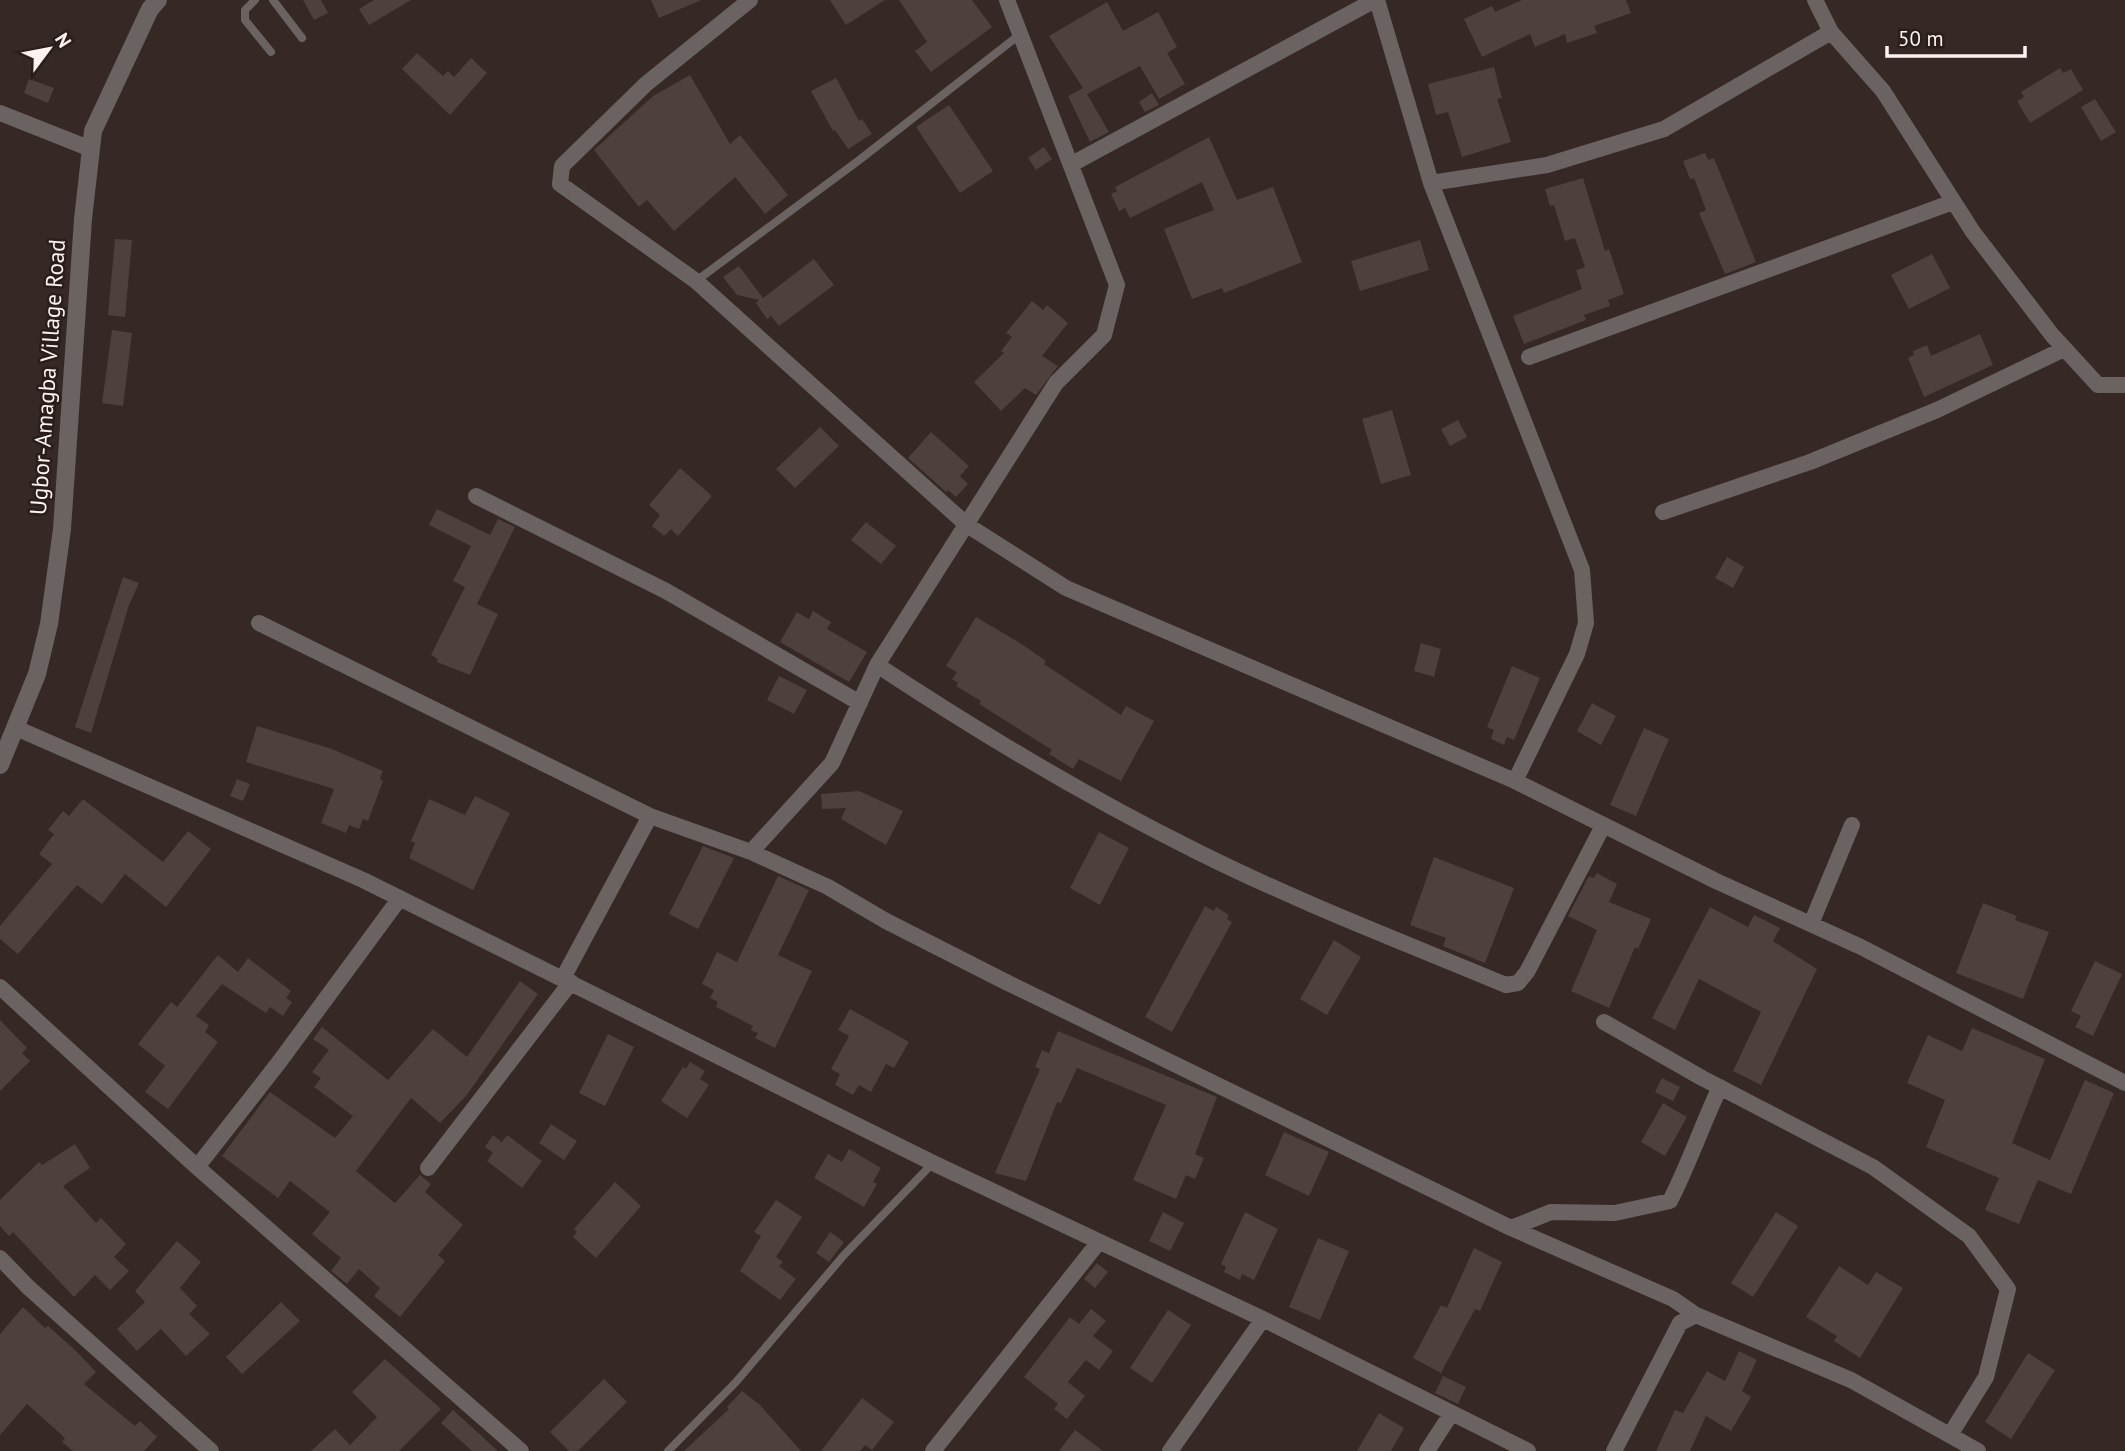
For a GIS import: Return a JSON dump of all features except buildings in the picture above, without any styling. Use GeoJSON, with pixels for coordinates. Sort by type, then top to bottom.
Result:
{"type":"FeatureCollection","features":[{"type":"Feature","properties":{"kind":"street","name":"Ugbor-Amagba Village Road"},"geometry":{"type":"LineString","coordinates":[[0,765],[37,674],[49,624],[62,529],[83,219],[93,131],[144,21],[158,0]]}},
{"type":"Feature","properties":{"kind":"street"},"geometry":{"type":"LineString","coordinates":[[750,0],[646,85],[562,166],[560,184],[696,281],[967,525],[1066,588],[1515,781],[1603,826],[1811,924],[2125,1083]]}},
{"type":"Feature","properties":{"kind":"street"},"geometry":{"type":"LineString","coordinates":[[1073,164],[1376,0],[1431,183],[1582,570],[1586,623],[1577,654],[1515,781]]}},
{"type":"Feature","properties":{"kind":"street"},"geometry":{"type":"LineString","coordinates":[[1815,0],[1831,32],[1883,91],[1973,232],[2064,349],[2098,385],[2125,385]]}},
{"type":"Feature","properties":{"kind":"street"},"geometry":{"type":"LineString","coordinates":[[751,852],[832,763],[877,665],[1056,383],[1104,335],[1117,285],[1073,164],[1018,36],[1010,2]]}},
{"type":"Feature","properties":{"kind":"street"},"geometry":{"type":"LineString","coordinates":[[1431,183],[1548,165],[1664,129],[1831,32]]}},
{"type":"Feature","properties":{"kind":"street"},"geometry":{"type":"LineString","coordinates":[[0,113],[91,149]]}},
{"type":"Feature","properties":{"kind":"street"},"geometry":{"type":"LineString","coordinates":[[1529,357],[1953,202]]}},
{"type":"Feature","properties":{"kind":"street"},"geometry":{"type":"LineString","coordinates":[[1663,512],[1810,462],[1912,421],[2064,349]]}},
{"type":"Feature","properties":{"kind":"street"},"geometry":{"type":"LineString","coordinates":[[476,496],[666,591],[860,703]]}},
{"type":"Feature","properties":{"kind":"street"},"geometry":{"type":"LineString","coordinates":[[259,623],[650,817],[751,852],[828,887],[886,921],[1002,981],[1511,1228],[1673,1299],[1696,1315],[1851,1380],[1978,1451]]}},
{"type":"Feature","properties":{"kind":"street"},"geometry":{"type":"LineString","coordinates":[[877,665],[956,717],[1075,787],[1198,852],[1289,894],[1506,985],[1518,983],[1527,972],[1603,826]]}},
{"type":"Feature","properties":{"kind":"street"},"geometry":{"type":"LineString","coordinates":[[16,728],[400,898],[1098,1244],[1263,1319],[1528,1451]]}},
{"type":"Feature","properties":{"kind":"street"},"geometry":{"type":"LineString","coordinates":[[428,1168],[567,980],[650,817]]}},
{"type":"Feature","properties":{"kind":"street"},"geometry":{"type":"LineString","coordinates":[[1811,924],[1852,825]]}},
{"type":"Feature","properties":{"kind":"street"},"geometry":{"type":"LineString","coordinates":[[197,1167],[281,1061],[400,898]]}},
{"type":"Feature","properties":{"kind":"street"},"geometry":{"type":"LineString","coordinates":[[0,987],[197,1167],[521,1451]]}},
{"type":"Feature","properties":{"kind":"street"},"geometry":{"type":"LineString","coordinates":[[1604,1022],[1720,1087],[1873,1167],[1969,1236],[2008,1289],[1986,1377],[1950,1435]]}},
{"type":"Feature","properties":{"kind":"street"},"geometry":{"type":"LineString","coordinates":[[1511,1228],[1551,1212],[1615,1213],[1670,1201],[1689,1165],[1692,1147],[1720,1087]]}},
{"type":"Feature","properties":{"kind":"street"},"geometry":{"type":"LineString","coordinates":[[933,1451],[1098,1244]]}},
{"type":"Feature","properties":{"kind":"street"},"geometry":{"type":"LineString","coordinates":[[0,1258],[28,1287],[211,1451]]}},
{"type":"Feature","properties":{"kind":"street"},"geometry":{"type":"LineString","coordinates":[[1614,1451],[1679,1323],[1696,1315]]}},
{"type":"Feature","properties":{"kind":"street"},"geometry":{"type":"LineString","coordinates":[[1170,1451],[1263,1319]]}},
{"type":"Feature","properties":{"kind":"street"},"geometry":{"type":"LineString","coordinates":[[1427,1451],[1451,1414]]}},
{"type":"Feature","properties":{"kind":"lane"},"geometry":{"type":"LineString","coordinates":[[255,0],[245,10],[245,20],[271,52]]}},
{"type":"Feature","properties":{"kind":"lane"},"geometry":{"type":"LineString","coordinates":[[273,0],[302,38]]}},
{"type":"Feature","properties":{"kind":"lane"},"geometry":{"type":"LineString","coordinates":[[696,281],[858,161],[1018,36]]}},
{"type":"Feature","properties":{"kind":"lane"},"geometry":{"type":"LineString","coordinates":[[668,1451],[736,1381],[844,1255],[933,1163]]}}]}
